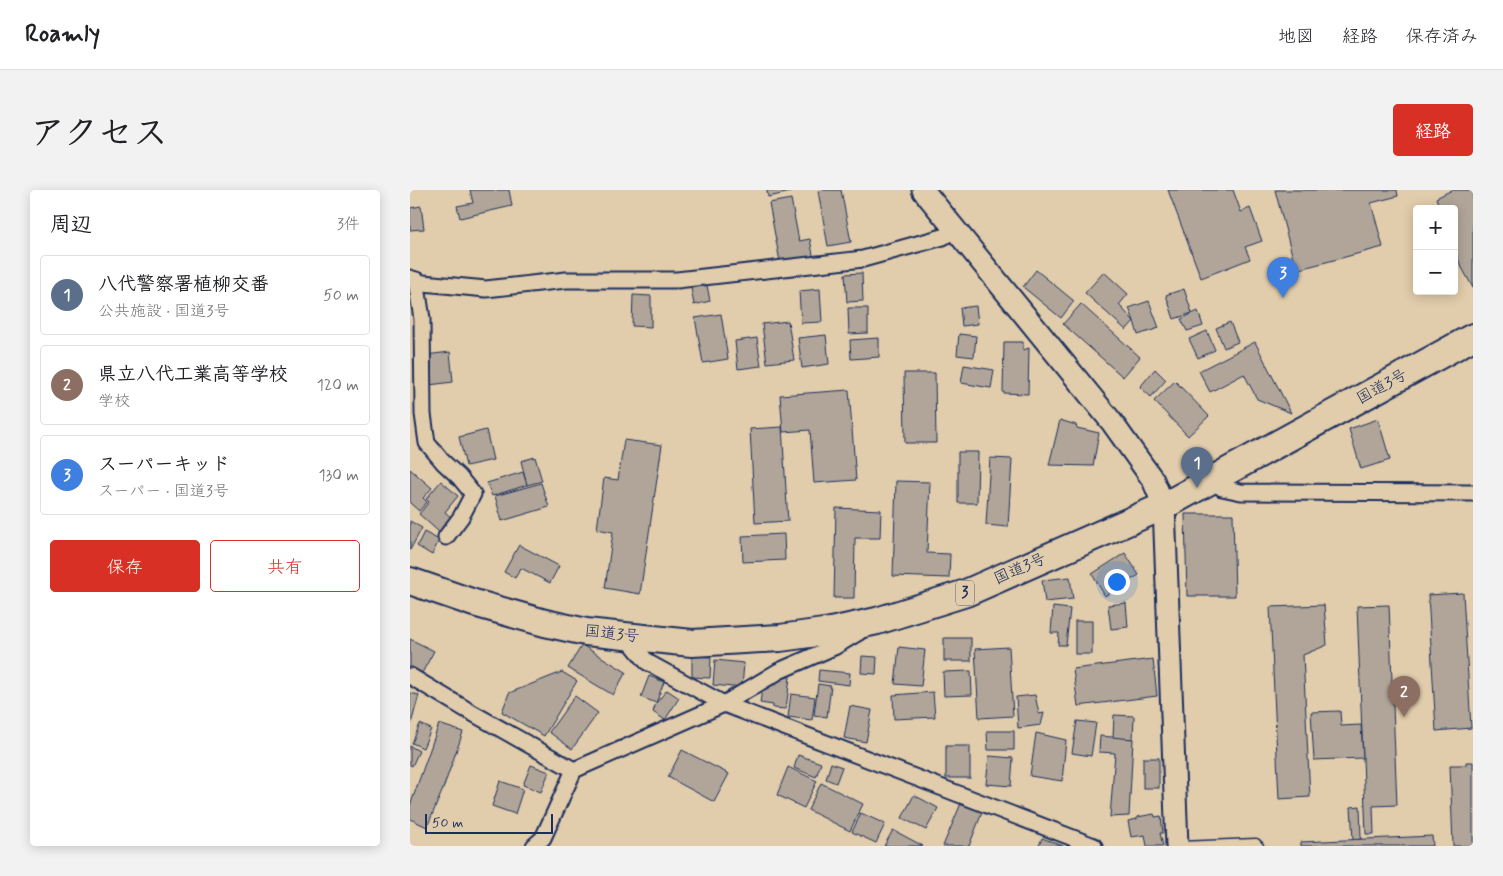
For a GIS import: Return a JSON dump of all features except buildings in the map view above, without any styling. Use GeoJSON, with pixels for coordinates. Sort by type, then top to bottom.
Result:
{"type":"FeatureCollection","features":[{"type":"Feature","properties":{"kind":"highway","name":"国道3号"},"geometry":{"type":"LineString","coordinates":[[410,581],[545,623],[586,632],[692,643],[780,638],[831,631],[877,621],[966,593],[1164,506],[1473,336]]}},
{"type":"Feature","properties":{"kind":"street"},"geometry":{"type":"LineString","coordinates":[[922,190],[1112,420],[1153,480],[1164,506],[1178,846]]}},
{"type":"Feature","properties":{"kind":"street"},"geometry":{"type":"LineString","coordinates":[[413,279],[423,283],[486,289],[566,280],[677,280],[864,259],[943,237],[955,229]]}},
{"type":"Feature","properties":{"kind":"street"},"geometry":{"type":"LineString","coordinates":[[413,279],[422,319],[423,414],[427,443],[473,494],[461,517],[446,537]]}},
{"type":"Feature","properties":{"kind":"street"},"geometry":{"type":"LineString","coordinates":[[1212,480],[1222,488],[1241,492],[1473,493]]}},
{"type":"Feature","properties":{"kind":"street"},"geometry":{"type":"LineString","coordinates":[[534,846],[543,838],[574,770],[724,704],[779,671],[834,647],[877,621]]}},
{"type":"Feature","properties":{"kind":"street"},"geometry":{"type":"LineString","coordinates":[[625,635],[647,662],[724,704],[1094,846]]}},
{"type":"Feature","properties":{"kind":"street"},"geometry":{"type":"LineString","coordinates":[[410,676],[574,770]]}},
{"type":"Feature","properties":{"kind":"lane"},"geometry":{"type":"LineString","coordinates":[[1178,846],[1256,844],[1259,846]]}},
{"type":"Feature","properties":{"kind":"place","name":"スーパーキッド"},"geometry":{"type":"Point","coordinates":[1283,298]}},
{"type":"Feature","properties":{"kind":"place","name":"八代警察署植柳交番"},"geometry":{"type":"Point","coordinates":[1197,488]}},
{"type":"Feature","properties":{"kind":"place","name":"県立八代工業高等学校"},"geometry":{"type":"Point","coordinates":[1404,717]}}]}
